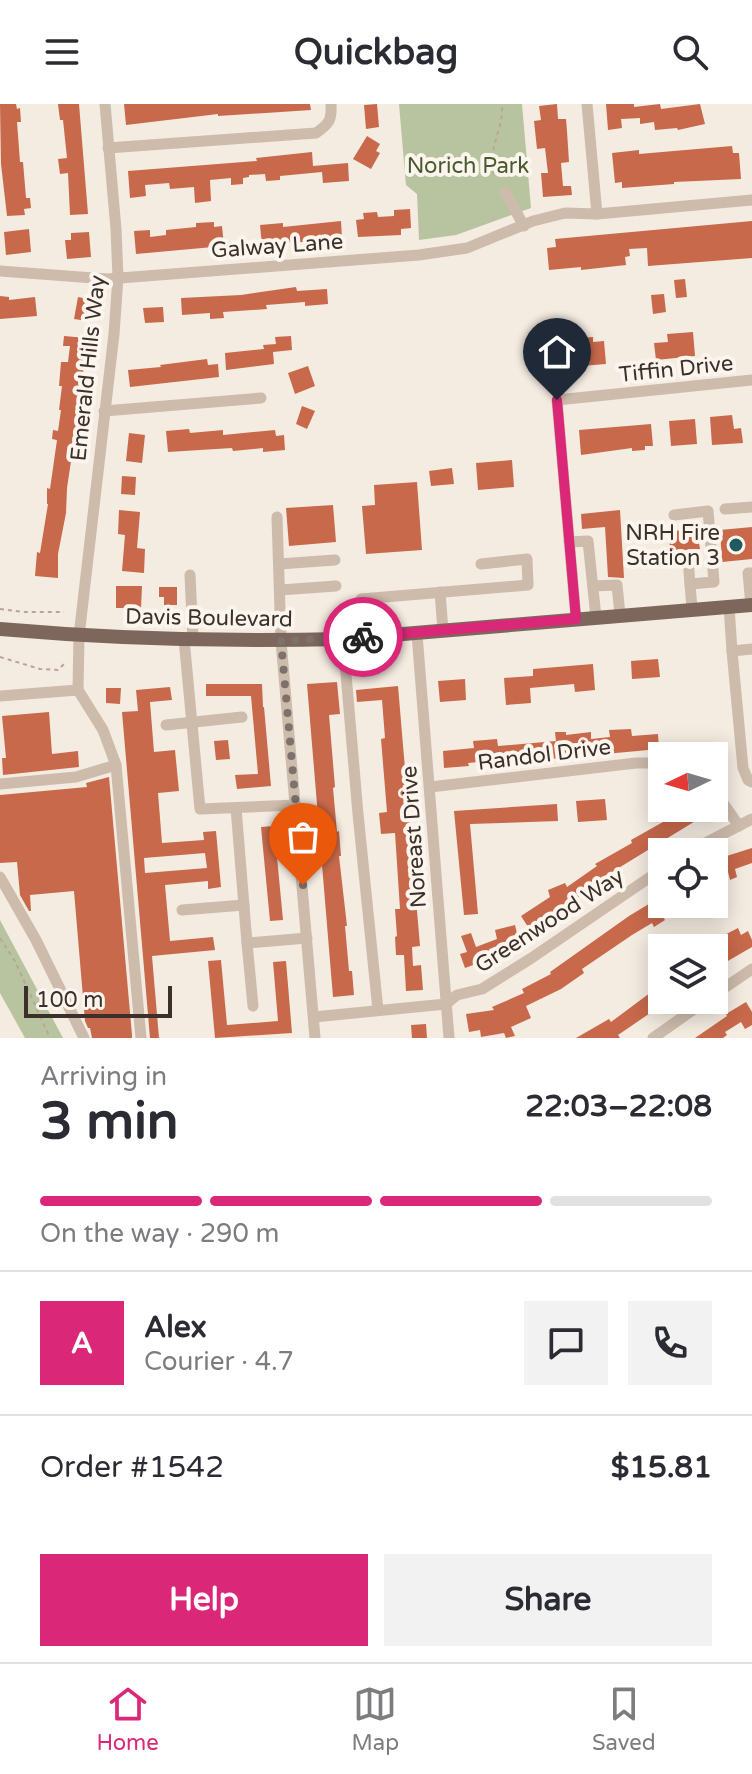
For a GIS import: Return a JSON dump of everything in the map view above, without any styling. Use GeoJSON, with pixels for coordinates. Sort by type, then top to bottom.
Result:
{"type":"FeatureCollection","features":[{"type":"Feature","properties":{"kind":"main road","name":"Davis Boulevard"},"geometry":{"type":"LineString","coordinates":[[0,629],[79,636],[281,641],[417,634],[752,605]]}},
{"type":"Feature","properties":{"kind":"street","name":"Emerald Hills Way"},"geometry":{"type":"LineString","coordinates":[[78,690],[79,636],[118,277],[105,104]]}},
{"type":"Feature","properties":{"kind":"street"},"geometry":{"type":"LineString","coordinates":[[108,148],[316,133],[328,124],[331,104]]}},
{"type":"Feature","properties":{"kind":"street"},"geometry":{"type":"LineString","coordinates":[[587,104],[597,214]]}},
{"type":"Feature","properties":{"kind":"street"},"geometry":{"type":"LineString","coordinates":[[505,192],[524,226]]}},
{"type":"Feature","properties":{"kind":"street","name":"Galway Lane"},"geometry":{"type":"LineString","coordinates":[[0,271],[107,279],[437,253],[467,248],[565,213],[597,214],[752,200]]}},
{"type":"Feature","properties":{"kind":"street","name":"Tiffin Drive"},"geometry":{"type":"LineString","coordinates":[[569,542],[557,400],[752,380]]}},
{"type":"Feature","properties":{"kind":"street"},"geometry":{"type":"LineString","coordinates":[[104,411],[261,398]]}},
{"type":"Feature","properties":{"kind":"street"},"geometry":{"type":"LineString","coordinates":[[725,509],[752,507]]}},
{"type":"Feature","properties":{"kind":"street"},"geometry":{"type":"LineString","coordinates":[[674,515],[708,511],[714,582],[690,584]]}},
{"type":"Feature","properties":{"kind":"street"},"geometry":{"type":"LineString","coordinates":[[277,517],[281,641],[315,1038]]}},
{"type":"Feature","properties":{"kind":"street"},"geometry":{"type":"LineString","coordinates":[[576,619],[569,542],[588,541],[596,617]]}},
{"type":"Feature","properties":{"kind":"street"},"geometry":{"type":"LineString","coordinates":[[363,637],[361,599],[528,585],[527,559],[481,564]]}},
{"type":"Feature","properties":{"kind":"street"},"geometry":{"type":"LineString","coordinates":[[688,559],[692,609]]}},
{"type":"Feature","properties":{"kind":"street"},"geometry":{"type":"LineString","coordinates":[[279,564],[335,560]]}},
{"type":"Feature","properties":{"kind":"street"},"geometry":{"type":"LineString","coordinates":[[752,573],[748,573],[752,605]]}},
{"type":"Feature","properties":{"kind":"street"},"geometry":{"type":"LineString","coordinates":[[190,575],[192,722],[200,809],[296,805]]}},
{"type":"Feature","properties":{"kind":"street"},"geometry":{"type":"LineString","coordinates":[[593,586],[617,585],[620,615]]}},
{"type":"Feature","properties":{"kind":"street"},"geometry":{"type":"LineString","coordinates":[[280,590],[336,586]]}},
{"type":"Feature","properties":{"kind":"street"},"geometry":{"type":"LineString","coordinates":[[440,592],[443,631]]}},
{"type":"Feature","properties":{"kind":"street"},"geometry":{"type":"LineString","coordinates":[[729,606],[743,768],[752,782]]}},
{"type":"Feature","properties":{"kind":"street","name":"Noreast Drive"},"geometry":{"type":"LineString","coordinates":[[417,634],[449,1038]]}},
{"type":"Feature","properties":{"kind":"street"},"geometry":{"type":"LineString","coordinates":[[343,639],[378,1010]]}},
{"type":"Feature","properties":{"kind":"street"},"geometry":{"type":"LineString","coordinates":[[732,651],[752,649]]}},
{"type":"Feature","properties":{"kind":"street"},"geometry":{"type":"LineString","coordinates":[[0,696],[78,690],[103,730],[116,765],[141,1038]]}},
{"type":"Feature","properties":{"kind":"street"},"geometry":{"type":"LineString","coordinates":[[166,725],[242,717]]}},
{"type":"Feature","properties":{"kind":"street","name":"Randol Drive"},"geometry":{"type":"LineString","coordinates":[[430,787],[648,763]]}},
{"type":"Feature","properties":{"kind":"street"},"geometry":{"type":"LineString","coordinates":[[0,784],[76,777],[116,765]]}},
{"type":"Feature","properties":{"kind":"street"},"geometry":{"type":"LineString","coordinates":[[236,808],[253,1006]]}},
{"type":"Feature","properties":{"kind":"street"},"geometry":{"type":"LineString","coordinates":[[728,810],[739,826]]}},
{"type":"Feature","properties":{"kind":"street"},"geometry":{"type":"LineString","coordinates":[[714,838],[752,819]]}},
{"type":"Feature","properties":{"kind":"street"},"geometry":{"type":"LineString","coordinates":[[0,877],[36,940],[84,1038]]}},
{"type":"Feature","properties":{"kind":"street","name":"Greenwood Way"},"geometry":{"type":"LineString","coordinates":[[314,1017],[446,1004],[457,995],[482,989],[648,879]]}},
{"type":"Feature","properties":{"kind":"street"},"geometry":{"type":"LineString","coordinates":[[182,910],[244,905]]}},
{"type":"Feature","properties":{"kind":"street"},"geometry":{"type":"LineString","coordinates":[[247,943],[307,938]]}},
{"type":"Feature","properties":{"kind":"street"},"geometry":{"type":"LineString","coordinates":[[728,985],[752,969]]}},
{"type":"Feature","properties":{"kind":"street"},"geometry":{"type":"LineString","coordinates":[[653,1038],[687,1014]]}},
{"type":"Feature","properties":{"kind":"path"},"geometry":{"type":"LineString","coordinates":[[494,174],[492,154],[503,116],[502,104]]}},
{"type":"Feature","properties":{"kind":"path"},"geometry":{"type":"LineString","coordinates":[[0,609],[64,612]]}},
{"type":"Feature","properties":{"kind":"path"},"geometry":{"type":"LineString","coordinates":[[0,657],[49,670],[58,670],[65,663]]}},
{"type":"Feature","properties":{"kind":"path"},"geometry":{"type":"LineString","coordinates":[[0,938],[15,961],[50,1038]]}},
{"type":"Feature","properties":{"kind":"green space","name":"Norich Park"},"geometry":{"type":"Polygon","coordinates":[[[399,104],[522,104],[531,208],[456,235],[419,240],[417,194],[406,185],[399,104]]]}},
{"type":"Feature","properties":{"kind":"green space"},"geometry":{"type":"Polygon","coordinates":[[[0,920],[63,1038],[25,1038],[0,993],[0,920]]]}},
{"type":"Feature","properties":{"kind":"building"},"geometry":{"type":"Polygon","coordinates":[[[0,104],[16,104],[17,109],[20,108],[21,122],[17,122],[20,162],[23,162],[26,198],[30,198],[31,208],[24,209],[25,215],[7,216],[1,164],[0,104]]]}},
{"type":"Feature","properties":{"kind":"building"},"geometry":{"type":"Polygon","coordinates":[[[58,104],[79,104],[88,214],[70,215],[68,173],[60,174],[58,159],[67,158],[58,104]]]}},
{"type":"Feature","properties":{"kind":"building"},"geometry":{"type":"Polygon","coordinates":[[[124,104],[310,104],[311,110],[218,114],[126,125],[124,104]]]}},
{"type":"Feature","properties":{"kind":"building"},"geometry":{"type":"Polygon","coordinates":[[[377,104],[379,127],[366,129],[364,105],[377,104]]]}},
{"type":"Feature","properties":{"kind":"building"},"geometry":{"type":"Polygon","coordinates":[[[557,104],[558,119],[566,119],[567,131],[569,162],[561,163],[563,186],[571,186],[572,195],[543,197],[541,173],[548,173],[545,148],[537,149],[534,121],[541,120],[539,106],[557,104]]]}},
{"type":"Feature","properties":{"kind":"building"},"geometry":{"type":"Polygon","coordinates":[[[606,104],[634,104],[634,107],[660,104],[661,109],[700,104],[705,124],[678,130],[655,130],[654,122],[640,124],[640,118],[621,119],[622,128],[608,130],[606,104]]]}},
{"type":"Feature","properties":{"kind":"building"},"geometry":{"type":"Polygon","coordinates":[[[367,136],[380,144],[376,151],[380,153],[371,169],[353,159],[367,136]]]}},
{"type":"Feature","properties":{"kind":"building"},"geometry":{"type":"Polygon","coordinates":[[[732,146],[733,153],[739,153],[741,179],[622,188],[622,182],[615,183],[612,153],[639,150],[639,154],[732,146]]]}},
{"type":"Feature","properties":{"kind":"building"},"geometry":{"type":"Polygon","coordinates":[[[312,152],[313,166],[348,163],[349,181],[323,183],[322,172],[280,176],[280,180],[266,181],[265,174],[249,175],[243,178],[243,184],[231,185],[231,178],[210,180],[211,201],[195,203],[194,187],[170,189],[169,183],[145,185],[146,196],[130,198],[128,171],[257,161],[256,158],[312,152]]]}},
{"type":"Feature","properties":{"kind":"building"},"geometry":{"type":"Polygon","coordinates":[[[410,209],[411,228],[401,229],[401,235],[358,237],[356,220],[364,219],[363,213],[377,212],[378,217],[394,216],[394,210],[410,209]]]}},
{"type":"Feature","properties":{"kind":"building"},"geometry":{"type":"Polygon","coordinates":[[[341,221],[342,239],[262,245],[260,225],[283,223],[283,227],[341,221]]]}},
{"type":"Feature","properties":{"kind":"building"},"geometry":{"type":"Polygon","coordinates":[[[752,221],[752,258],[648,266],[647,248],[629,249],[630,256],[625,257],[626,265],[549,270],[547,248],[556,247],[555,239],[752,221]]]}},
{"type":"Feature","properties":{"kind":"building"},"geometry":{"type":"Polygon","coordinates":[[[214,222],[214,227],[222,226],[224,246],[136,254],[134,231],[150,230],[150,237],[166,235],[166,230],[214,222]]]}},
{"type":"Feature","properties":{"kind":"building"},"geometry":{"type":"Polygon","coordinates":[[[29,229],[31,252],[6,255],[4,232],[29,229]]]}},
{"type":"Feature","properties":{"kind":"building"},"geometry":{"type":"Polygon","coordinates":[[[89,232],[91,257],[67,259],[65,240],[71,240],[71,233],[89,232]]]}},
{"type":"Feature","properties":{"kind":"building"},"geometry":{"type":"Polygon","coordinates":[[[685,279],[687,297],[676,298],[674,280],[685,279]]]}},
{"type":"Feature","properties":{"kind":"building"},"geometry":{"type":"Polygon","coordinates":[[[296,287],[297,291],[327,289],[328,304],[266,305],[267,309],[223,312],[224,318],[210,319],[210,313],[182,315],[181,298],[241,295],[296,287]]]}},
{"type":"Feature","properties":{"kind":"building"},"geometry":{"type":"Polygon","coordinates":[[[664,294],[666,312],[653,314],[651,295],[664,294]]]}},
{"type":"Feature","properties":{"kind":"building"},"geometry":{"type":"Polygon","coordinates":[[[0,296],[9,297],[9,300],[35,297],[37,316],[0,319],[0,296]]]}},
{"type":"Feature","properties":{"kind":"building"},"geometry":{"type":"Polygon","coordinates":[[[78,297],[92,300],[88,321],[74,319],[78,297]]]}},
{"type":"Feature","properties":{"kind":"building"},"geometry":{"type":"Polygon","coordinates":[[[163,307],[164,322],[145,323],[143,308],[163,307]]]}},
{"type":"Feature","properties":{"kind":"building"},"geometry":{"type":"Polygon","coordinates":[[[693,332],[695,356],[656,360],[654,343],[668,342],[667,334],[693,332]]]}},
{"type":"Feature","properties":{"kind":"building"},"geometry":{"type":"Polygon","coordinates":[[[64,336],[86,338],[66,513],[58,554],[58,578],[35,576],[57,440],[52,439],[53,430],[58,431],[61,410],[61,362],[68,362],[70,346],[63,346],[64,336]]]}},
{"type":"Feature","properties":{"kind":"building"},"geometry":{"type":"Polygon","coordinates":[[[291,336],[292,350],[273,352],[274,364],[226,370],[225,353],[264,349],[263,345],[276,344],[275,337],[291,336]]]}},
{"type":"Feature","properties":{"kind":"building"},"geometry":{"type":"Polygon","coordinates":[[[593,337],[593,342],[604,341],[606,364],[569,367],[567,339],[593,337]]]}},
{"type":"Feature","properties":{"kind":"building"},"geometry":{"type":"Polygon","coordinates":[[[207,359],[208,365],[218,364],[219,377],[130,387],[128,370],[207,359]]]}},
{"type":"Feature","properties":{"kind":"building"},"geometry":{"type":"Polygon","coordinates":[[[308,366],[315,386],[295,394],[288,373],[308,366]]]}},
{"type":"Feature","properties":{"kind":"building"},"geometry":{"type":"Polygon","coordinates":[[[302,406],[315,411],[307,429],[296,424],[302,406]]]}},
{"type":"Feature","properties":{"kind":"building"},"geometry":{"type":"Polygon","coordinates":[[[732,415],[734,429],[741,428],[743,443],[712,445],[710,417],[732,415]]]}},
{"type":"Feature","properties":{"kind":"building"},"geometry":{"type":"Polygon","coordinates":[[[695,419],[697,444],[671,446],[669,421],[695,419]]]}},
{"type":"Feature","properties":{"kind":"building"},"geometry":{"type":"Polygon","coordinates":[[[651,424],[653,446],[645,446],[645,450],[632,451],[632,448],[581,455],[579,430],[651,424]]]}},
{"type":"Feature","properties":{"kind":"building"},"geometry":{"type":"Polygon","coordinates":[[[189,429],[190,433],[223,430],[223,435],[275,430],[276,436],[284,435],[285,450],[263,452],[263,448],[233,451],[232,448],[168,452],[166,431],[189,429]]]}},
{"type":"Feature","properties":{"kind":"building"},"geometry":{"type":"Polygon","coordinates":[[[129,433],[145,435],[142,463],[126,461],[129,433]]]}},
{"type":"Feature","properties":{"kind":"building"},"geometry":{"type":"Polygon","coordinates":[[[512,460],[514,487],[478,490],[476,463],[512,460]]]}},
{"type":"Feature","properties":{"kind":"building"},"geometry":{"type":"Polygon","coordinates":[[[452,468],[454,484],[431,486],[429,471],[452,468]]]}},
{"type":"Feature","properties":{"kind":"building"},"geometry":{"type":"Polygon","coordinates":[[[122,476],[136,477],[135,495],[121,494],[122,476]]]}},
{"type":"Feature","properties":{"kind":"building"},"geometry":{"type":"Polygon","coordinates":[[[417,482],[422,550],[366,554],[362,506],[375,505],[374,485],[417,482]]]}},
{"type":"Feature","properties":{"kind":"building"},"geometry":{"type":"Polygon","coordinates":[[[333,505],[336,542],[289,546],[286,508],[333,505]]]}},
{"type":"Feature","properties":{"kind":"building"},"geometry":{"type":"Polygon","coordinates":[[[119,510],[140,512],[137,548],[145,549],[144,573],[122,571],[125,535],[118,534],[119,510]]]}},
{"type":"Feature","properties":{"kind":"building"},"geometry":{"type":"Polygon","coordinates":[[[620,510],[624,578],[608,577],[605,527],[582,529],[581,514],[620,510]]]}},
{"type":"Feature","properties":{"kind":"building","name":"NRH Fire Station 3"},"geometry":{"type":"Polygon","coordinates":[[[752,527],[752,559],[722,562],[720,530],[752,527]]]}},
{"type":"Feature","properties":{"kind":"building"},"geometry":{"type":"Polygon","coordinates":[[[690,530],[690,537],[698,537],[700,549],[670,551],[669,531],[690,530]]]}},
{"type":"Feature","properties":{"kind":"building"},"geometry":{"type":"Polygon","coordinates":[[[116,586],[142,586],[141,608],[116,608],[116,586]]]}},
{"type":"Feature","properties":{"kind":"building"},"geometry":{"type":"Polygon","coordinates":[[[159,587],[177,587],[177,605],[164,605],[164,597],[159,597],[159,587]]]}},
{"type":"Feature","properties":{"kind":"building"},"geometry":{"type":"Polygon","coordinates":[[[658,659],[660,677],[632,679],[631,661],[658,659]]]}},
{"type":"Feature","properties":{"kind":"building"},"geometry":{"type":"Polygon","coordinates":[[[593,664],[595,690],[575,692],[574,684],[530,688],[531,703],[506,705],[504,678],[533,676],[533,669],[593,664]]]}},
{"type":"Feature","properties":{"kind":"building"},"geometry":{"type":"Polygon","coordinates":[[[465,679],[466,700],[440,702],[438,681],[465,679]]]}},
{"type":"Feature","properties":{"kind":"building"},"geometry":{"type":"Polygon","coordinates":[[[337,682],[340,714],[329,715],[349,971],[352,971],[354,995],[333,997],[307,684],[337,682]]]}},
{"type":"Feature","properties":{"kind":"building"},"geometry":{"type":"Polygon","coordinates":[[[206,684],[262,684],[271,786],[237,789],[235,775],[258,774],[251,696],[206,696],[206,684]]]}},
{"type":"Feature","properties":{"kind":"building"},"geometry":{"type":"Polygon","coordinates":[[[398,686],[420,946],[412,947],[413,966],[421,965],[423,990],[406,991],[404,955],[396,955],[395,909],[400,909],[395,833],[381,834],[379,813],[387,812],[381,739],[385,738],[382,700],[357,702],[356,690],[398,686]]]}},
{"type":"Feature","properties":{"kind":"building"},"geometry":{"type":"Polygon","coordinates":[[[170,687],[172,700],[150,702],[154,752],[175,750],[179,791],[158,793],[162,843],[204,840],[203,832],[216,831],[221,887],[208,889],[208,881],[165,885],[170,941],[213,937],[215,950],[152,956],[159,1038],[150,1038],[122,712],[138,711],[136,690],[170,687]],[[205,853],[144,858],[145,873],[207,868],[205,853]]]}},
{"type":"Feature","properties":{"kind":"building"},"geometry":{"type":"Polygon","coordinates":[[[106,688],[121,688],[120,704],[106,703],[106,688]]]}},
{"type":"Feature","properties":{"kind":"building"},"geometry":{"type":"Polygon","coordinates":[[[49,712],[52,754],[78,751],[79,767],[3,775],[2,758],[6,758],[2,716],[49,712]]]}},
{"type":"Feature","properties":{"kind":"building"},"geometry":{"type":"Polygon","coordinates":[[[631,729],[632,736],[658,734],[659,742],[648,742],[648,750],[508,763],[489,764],[489,761],[444,768],[443,751],[474,748],[473,741],[497,739],[498,746],[556,741],[555,732],[566,732],[566,735],[591,732],[591,739],[610,737],[609,730],[631,729]]]}},
{"type":"Feature","properties":{"kind":"building"},"geometry":{"type":"Polygon","coordinates":[[[228,740],[230,759],[216,760],[214,741],[228,740]]]}},
{"type":"Feature","properties":{"kind":"building"},"geometry":{"type":"Polygon","coordinates":[[[109,777],[132,1038],[92,1038],[85,1021],[74,891],[30,895],[29,911],[20,895],[17,862],[0,863],[0,795],[87,787],[86,783],[109,777]]]}},
{"type":"Feature","properties":{"kind":"building"},"geometry":{"type":"Polygon","coordinates":[[[605,799],[607,820],[578,822],[576,801],[605,799]]]}},
{"type":"Feature","properties":{"kind":"building"},"geometry":{"type":"Polygon","coordinates":[[[557,804],[558,821],[470,824],[478,914],[464,915],[454,811],[557,804]]]}},
{"type":"Feature","properties":{"kind":"building"},"geometry":{"type":"Polygon","coordinates":[[[663,822],[694,822],[668,838],[648,838],[648,850],[599,880],[601,882],[572,901],[574,904],[549,914],[550,917],[530,930],[521,916],[550,897],[548,890],[565,883],[567,887],[597,866],[595,864],[632,843],[631,840],[663,822]]]}},
{"type":"Feature","properties":{"kind":"building"},"geometry":{"type":"Polygon","coordinates":[[[274,826],[283,920],[270,921],[261,827],[274,826]]]}},
{"type":"Feature","properties":{"kind":"building"},"geometry":{"type":"Polygon","coordinates":[[[752,848],[752,863],[735,869],[737,877],[730,880],[728,856],[752,848]]]}},
{"type":"Feature","properties":{"kind":"building"},"geometry":{"type":"Polygon","coordinates":[[[648,904],[648,918],[665,920],[654,927],[652,923],[632,935],[582,969],[584,973],[561,989],[526,1006],[531,1018],[511,1027],[515,1036],[506,1038],[504,1033],[481,1037],[480,1030],[469,1032],[466,1014],[494,1010],[492,1007],[524,993],[522,989],[551,974],[648,904]]]}},
{"type":"Feature","properties":{"kind":"building"},"geometry":{"type":"Polygon","coordinates":[[[515,925],[519,942],[489,949],[492,958],[465,968],[460,954],[467,952],[461,936],[471,933],[476,947],[497,939],[495,930],[515,925]]]}},
{"type":"Feature","properties":{"kind":"building"},"geometry":{"type":"Polygon","coordinates":[[[738,928],[741,935],[748,931],[752,947],[728,961],[726,934],[738,928]]]}},
{"type":"Feature","properties":{"kind":"building"},"geometry":{"type":"Polygon","coordinates":[[[221,960],[227,1025],[278,1021],[273,962],[286,961],[292,1033],[215,1038],[208,961],[221,960]]]}},
{"type":"Feature","properties":{"kind":"building"},"geometry":{"type":"Polygon","coordinates":[[[648,994],[649,1014],[618,1035],[620,1038],[576,1038],[609,1019],[611,1022],[648,994]]]}},
{"type":"Feature","properties":{"kind":"building"},"geometry":{"type":"Polygon","coordinates":[[[746,1002],[752,1012],[752,1025],[745,1029],[741,1022],[725,1032],[727,1035],[723,1038],[695,1038],[727,1016],[746,1002]]]}},
{"type":"Feature","properties":{"kind":"building"},"geometry":{"type":"Polygon","coordinates":[[[426,1024],[427,1038],[412,1038],[411,1025],[426,1024]]]}},
{"type":"Feature","properties":{"kind":"way so far"},"geometry":{"type":"LineString","coordinates":[[303,885],[281,641],[363,637]]}},
{"type":"Feature","properties":{"kind":"place","name":"NRH Fire Station 3"},"geometry":{"type":"Point","coordinates":[736,545]}},
{"type":"Feature","properties":{"kind":"route"},"geometry":{"type":"LineString","coordinates":[[363,637],[576,619],[557,400]]}}]}
